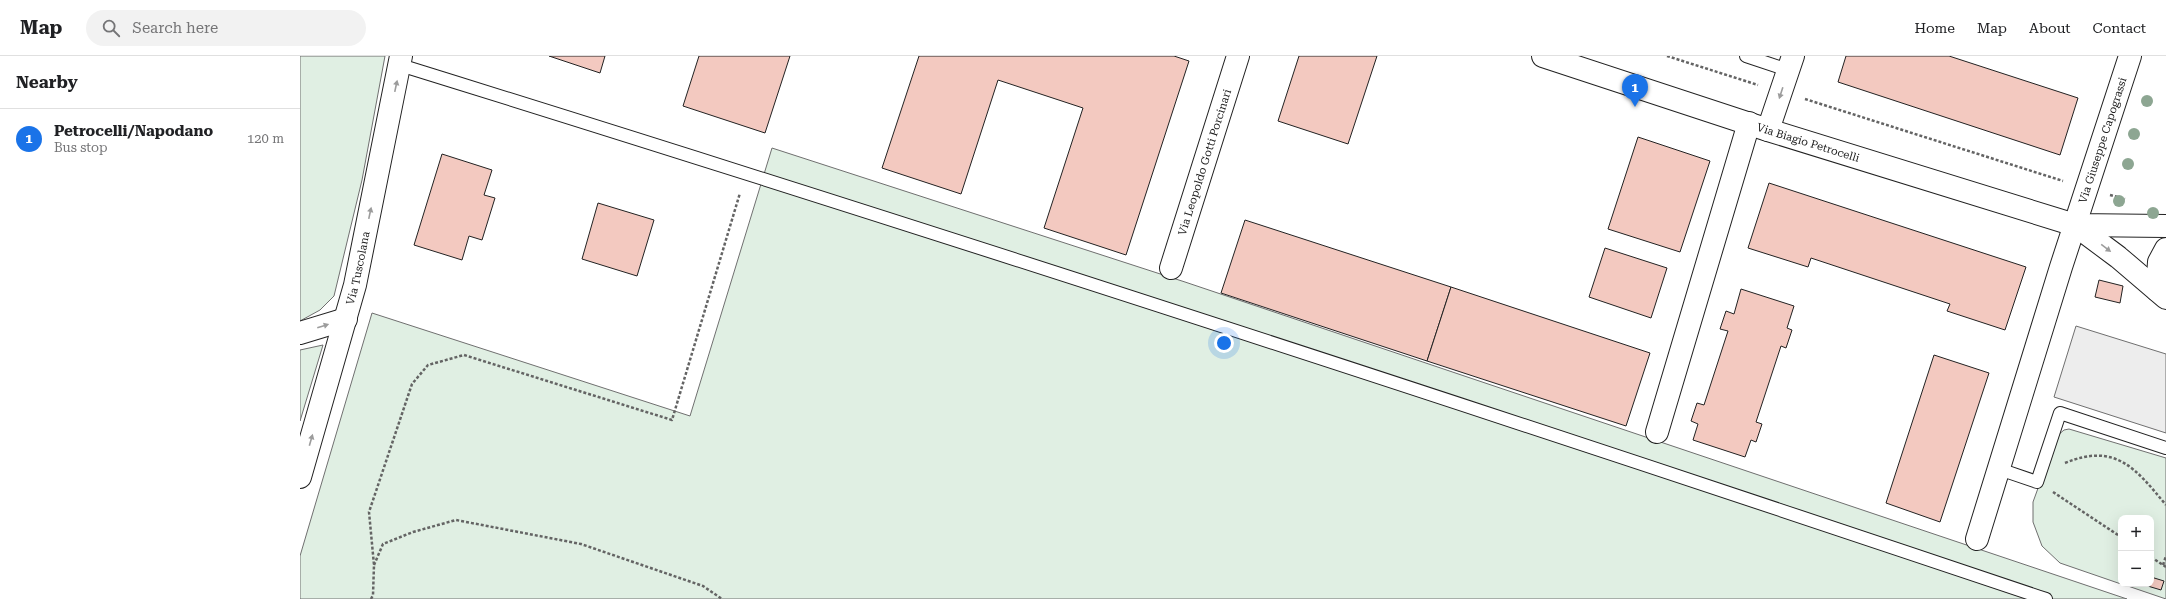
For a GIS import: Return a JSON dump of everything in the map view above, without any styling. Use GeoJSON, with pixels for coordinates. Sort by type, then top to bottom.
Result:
{"type":"FeatureCollection","features":[{"type":"Feature","properties":{"kind":"street","name":"Via Leopoldo Gotti Porcinari"},"geometry":{"type":"LineString","coordinates":[[1171,268],[1238,56]]}},
{"type":"Feature","properties":{"kind":"street","name":"Via Biagio Petrocelli"},"geometry":{"type":"LineString","coordinates":[[1543,56],[1758,126],[2075,225],[2166,226]]}},
{"type":"Feature","properties":{"kind":"street","name":"Via Giuseppe Capograssi"},"geometry":{"type":"LineString","coordinates":[[1978,539],[2086,188],[2130,56]]}},
{"type":"Feature","properties":{"kind":"street","name":"Via Tuscolana"},"geometry":{"type":"LineString","coordinates":[[300,477],[346,319],[368,227],[401,60]]}},
{"type":"Feature","properties":{"kind":"street"},"geometry":{"type":"LineString","coordinates":[[1657,432],[1758,126],[1781,92],[1790,63]]}},
{"type":"Feature","properties":{"kind":"street","name":"Via Biagio Petrocelli"},"geometry":{"type":"LineString","coordinates":[[2075,225],[2118,257],[2162,294]]}},
{"type":"Feature","properties":{"kind":"street"},"geometry":{"type":"LineString","coordinates":[[2162,294],[2159,262],[2166,249]]}},
{"type":"Feature","properties":{"kind":"street"},"geometry":{"type":"LineString","coordinates":[[300,333],[346,319]]}},
{"type":"Feature","properties":{"kind":"lane"},"geometry":{"type":"LineString","coordinates":[[1746,56],[1790,63]]}},
{"type":"Feature","properties":{"kind":"lane"},"geometry":{"type":"LineString","coordinates":[[401,60],[1818,522],[2046,599]]}},
{"type":"Feature","properties":{"kind":"lane"},"geometry":{"type":"LineString","coordinates":[[1999,469],[2037,482],[2060,413],[2166,448]]}},
{"type":"Feature","properties":{"kind":"path"},"geometry":{"type":"LineString","coordinates":[[1667,56],[2132,202]]}},
{"type":"Feature","properties":{"kind":"path"},"geometry":{"type":"LineString","coordinates":[[371,599],[374,565],[369,512],[412,384],[428,365],[464,355],[672,420],[746,172]]}},
{"type":"Feature","properties":{"kind":"path"},"geometry":{"type":"LineString","coordinates":[[2118,535],[2037,482],[2060,465],[2076,458],[2091,456],[2104,457],[2124,462],[2138,471],[2166,505]]}},
{"type":"Feature","properties":{"kind":"path"},"geometry":{"type":"LineString","coordinates":[[374,565],[383,544],[413,532],[456,520],[581,544],[703,586],[722,599]]}},
{"type":"Feature","properties":{"kind":"path"},"geometry":{"type":"LineString","coordinates":[[2154,559],[2165,566],[2166,556]]}},
{"type":"Feature","properties":{"kind":"green space"},"geometry":{"type":"Polygon","coordinates":[[[300,56],[385,56],[362,180],[334,296],[320,310],[300,321],[300,56]]]}},
{"type":"Feature","properties":{"kind":"green space"},"geometry":{"type":"Polygon","coordinates":[[[772,148],[1185,282],[2127,599],[300,599],[300,556],[372,313],[690,416],[772,148]]]}},
{"type":"Feature","properties":{"kind":"green space"},"geometry":{"type":"Polygon","coordinates":[[[323,345],[300,421],[300,350],[323,345]]]}},
{"type":"Feature","properties":{"kind":"green space"},"geometry":{"type":"Polygon","coordinates":[[[2069,429],[2166,458],[2166,599],[2131,587],[2154,587],[2154,515],[2118,515],[2118,583],[2060,563],[2042,546],[2033,522],[2033,502],[2057,436],[2064,430],[2069,429]]]}},
{"type":"Feature","properties":{"kind":"shaded area"},"geometry":{"type":"Polygon","coordinates":[[[2076,326],[2166,354],[2166,433],[2054,397],[2076,326]]]}},
{"type":"Feature","properties":{"kind":"building"},"geometry":{"type":"Polygon","coordinates":[[[549,56],[605,56],[600,73],[549,56]]]}},
{"type":"Feature","properties":{"kind":"building"},"geometry":{"type":"Polygon","coordinates":[[[699,56],[790,56],[765,133],[683,106],[699,56]]]}},
{"type":"Feature","properties":{"kind":"building"},"geometry":{"type":"Polygon","coordinates":[[[919,56],[1174,56],[1189,61],[1126,255],[1044,228],[1083,108],[998,80],[961,194],[882,168],[919,56]]]}},
{"type":"Feature","properties":{"kind":"building"},"geometry":{"type":"Polygon","coordinates":[[[1299,56],[1377,56],[1348,144],[1278,121],[1299,56]]]}},
{"type":"Feature","properties":{"kind":"building"},"geometry":{"type":"Polygon","coordinates":[[[1846,56],[1949,56],[2078,98],[2060,155],[1838,82],[1846,56]]]}},
{"type":"Feature","properties":{"kind":"building"},"geometry":{"type":"Polygon","coordinates":[[[1638,137],[1710,161],[1680,252],[1608,229],[1638,137]]]}},
{"type":"Feature","properties":{"kind":"building"},"geometry":{"type":"Polygon","coordinates":[[[442,154],[492,170],[484,195],[495,198],[482,240],[469,236],[462,260],[414,245],[442,154]]]}},
{"type":"Feature","properties":{"kind":"building"},"geometry":{"type":"Polygon","coordinates":[[[1769,183],[2026,267],[2005,330],[1947,311],[1950,304],[1811,258],[1808,267],[1748,248],[1769,183]]]}},
{"type":"Feature","properties":{"kind":"building"},"geometry":{"type":"Polygon","coordinates":[[[598,203],[654,220],[637,276],[582,259],[598,203]]]}},
{"type":"Feature","properties":{"kind":"building"},"geometry":{"type":"Polygon","coordinates":[[[1245,220],[1451,287],[1427,361],[1221,293],[1245,220]]]}},
{"type":"Feature","properties":{"kind":"building"},"geometry":{"type":"Polygon","coordinates":[[[1605,248],[1667,268],[1651,318],[1589,297],[1605,248]]]}},
{"type":"Feature","properties":{"kind":"building"},"geometry":{"type":"Polygon","coordinates":[[[2099,280],[2123,286],[2120,303],[2095,297],[2099,280]]]}},
{"type":"Feature","properties":{"kind":"building"},"geometry":{"type":"Polygon","coordinates":[[[1451,287],[1650,353],[1626,426],[1427,361],[1451,287]]]}},
{"type":"Feature","properties":{"kind":"building"},"geometry":{"type":"Polygon","coordinates":[[[1741,289],[1794,306],[1787,328],[1792,330],[1786,348],[1781,346],[1756,422],[1762,424],[1756,442],[1751,440],[1745,457],[1693,440],[1698,424],[1691,421],[1697,403],[1704,405],[1728,331],[1720,329],[1726,311],[1734,314],[1741,289]]]}},
{"type":"Feature","properties":{"kind":"building"},"geometry":{"type":"Polygon","coordinates":[[[1934,355],[1989,373],[1940,522],[1886,503],[1934,355]]]}},
{"type":"Feature","properties":{"kind":"building"},"geometry":{"type":"Polygon","coordinates":[[[2154,578],[2164,581],[2161,590],[2151,587],[2154,587],[2154,578]]]}},
{"type":"Feature","properties":{"kind":"place","name":"Petrocelli/Napodano"},"geometry":{"type":"Point","coordinates":[1635,107]}}]}
